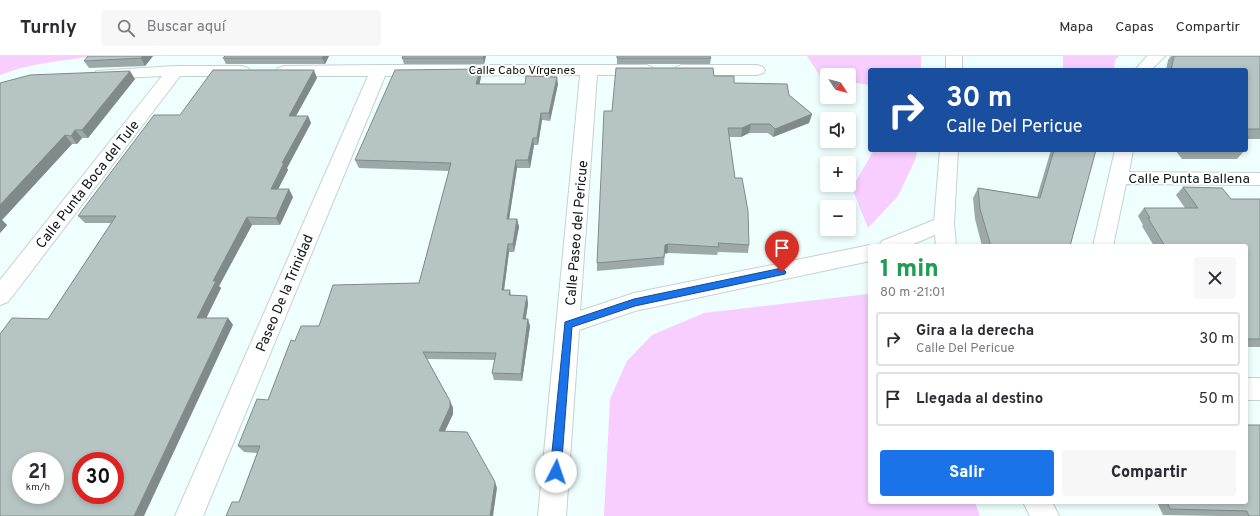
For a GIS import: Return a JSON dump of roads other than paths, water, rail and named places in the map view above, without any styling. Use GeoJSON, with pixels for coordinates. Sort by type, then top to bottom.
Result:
{"type":"FeatureCollection","features":[{"type":"Feature","properties":{"kind":"street"},"geometry":{"type":"LineString","coordinates":[[954,56],[954,68]]}},
{"type":"Feature","properties":{"kind":"street"},"geometry":{"type":"LineString","coordinates":[[1144,68],[1149,62],[1157,56]]}},
{"type":"Feature","properties":{"kind":"street","name":"Paseo De la Trinidad"},"geometry":{"type":"LineString","coordinates":[[189,516],[379,70]]}},
{"type":"Feature","properties":{"kind":"street","name":"Calle Paseo del Pericue"},"geometry":{"type":"LineString","coordinates":[[552,516],[589,70]]}},
{"type":"Feature","properties":{"kind":"street","name":"Calle Cabo Vírgenes"},"geometry":{"type":"LineString","coordinates":[[89,75],[175,71],[757,70]]}},
{"type":"Feature","properties":{"kind":"street","name":"Calle Punta Boca del Tule"},"geometry":{"type":"LineString","coordinates":[[0,296],[175,71]]}},
{"type":"Feature","properties":{"kind":"street"},"geometry":{"type":"LineString","coordinates":[[946,244],[944,223],[949,152]]}},
{"type":"Feature","properties":{"kind":"street"},"geometry":{"type":"LineString","coordinates":[[1103,244],[1124,152]]}},
{"type":"Feature","properties":{"kind":"street","name":"Calle Punta Ballena"},"geometry":{"type":"LineString","coordinates":[[1118,178],[1260,179]]}},
{"type":"Feature","properties":{"kind":"street"},"geometry":{"type":"LineString","coordinates":[[894,244],[944,223]]}},
{"type":"Feature","properties":{"kind":"street"},"geometry":{"type":"LineString","coordinates":[[568,324],[634,302],[868,253]]}},
{"type":"Feature","properties":{"kind":"street"},"geometry":{"type":"LineString","coordinates":[[1248,389],[1260,389]]}},
{"type":"Feature","properties":{"kind":"street"},"geometry":{"type":"LineString","coordinates":[[1038,504],[1045,516]]}}]}
